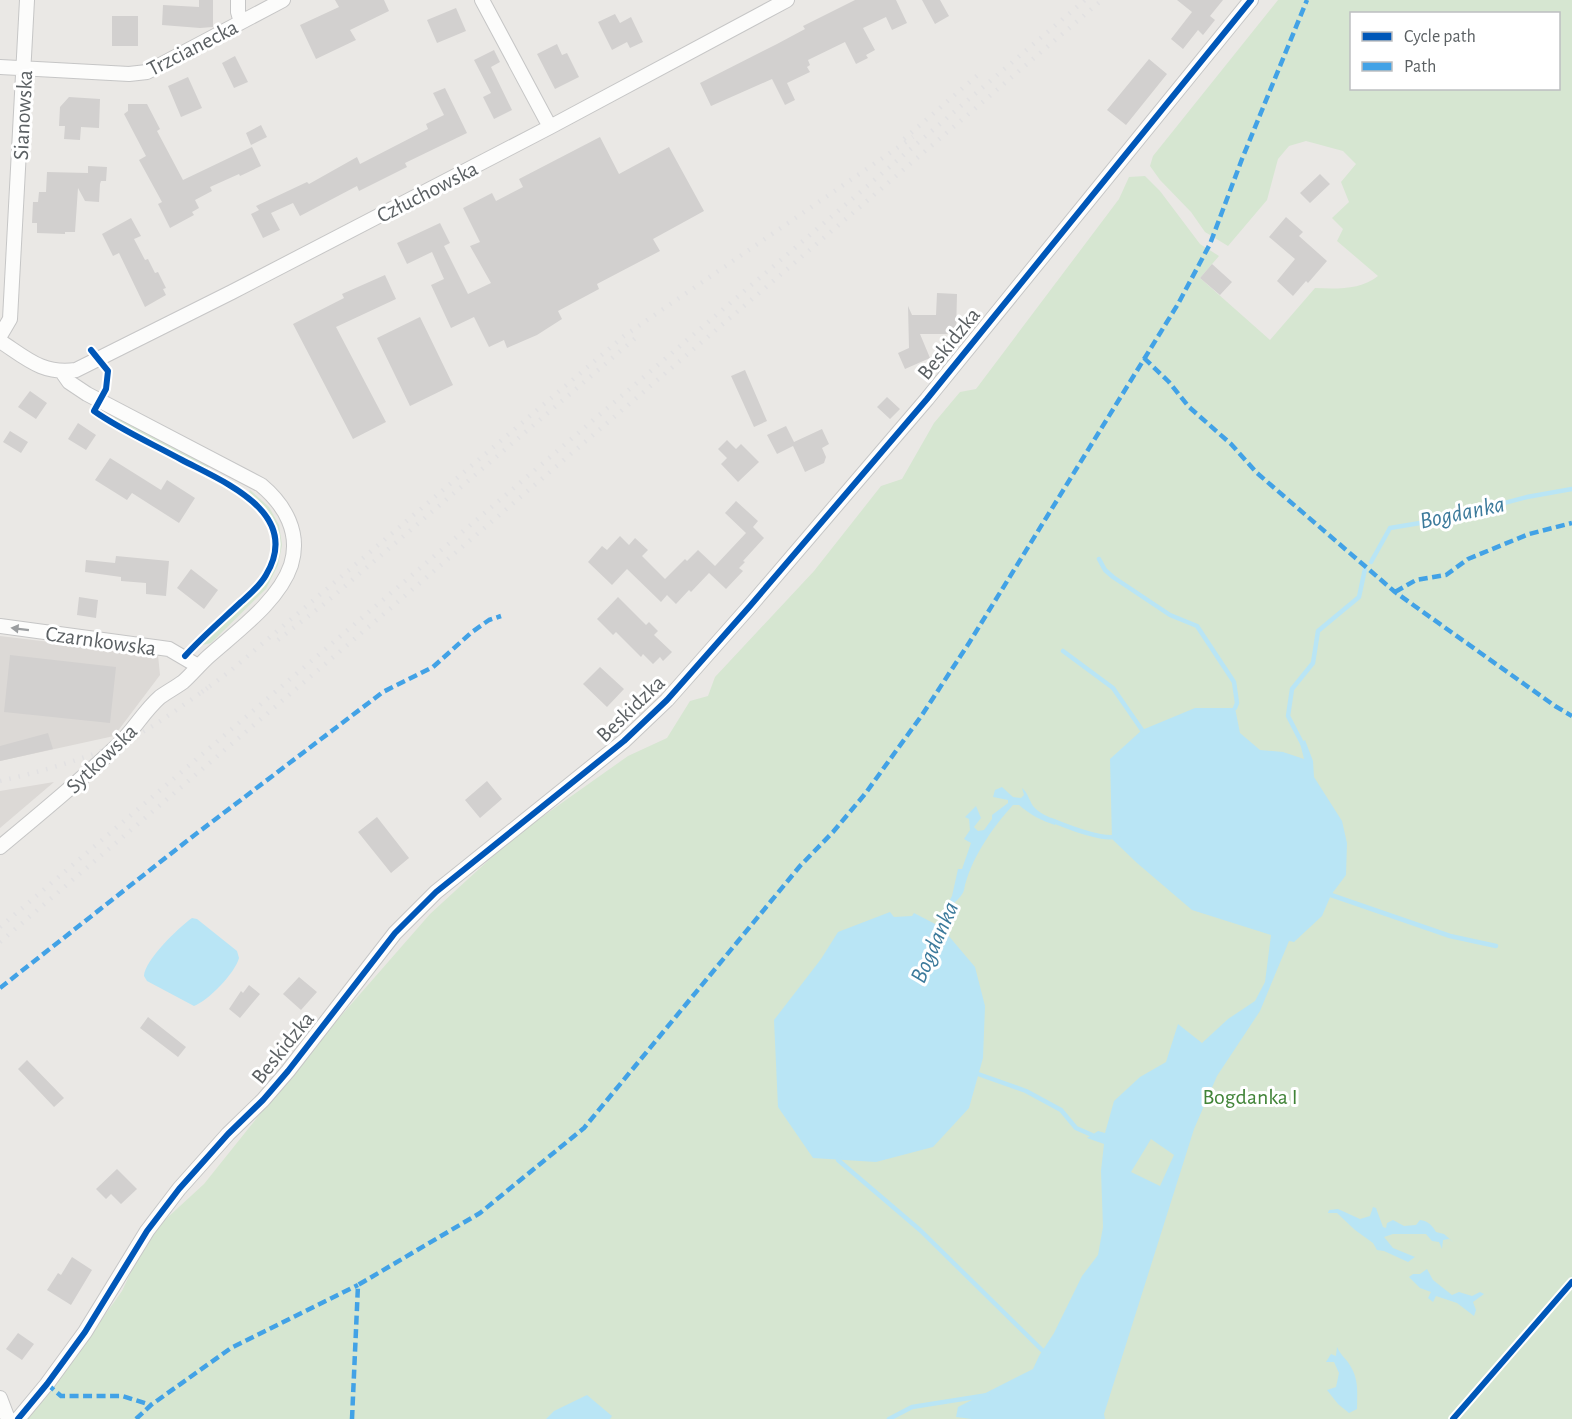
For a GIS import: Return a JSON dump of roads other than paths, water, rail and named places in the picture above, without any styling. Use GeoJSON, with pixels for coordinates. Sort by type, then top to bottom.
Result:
{"type":"FeatureCollection","features":[{"type":"Feature","properties":{"kind":"street","name":"Sianowska"},"geometry":{"type":"LineString","coordinates":[[0,336],[10,319],[27,0]]}},
{"type":"Feature","properties":{"kind":"street"},"geometry":{"type":"LineString","coordinates":[[238,0],[241,22]]}},
{"type":"Feature","properties":{"kind":"street","name":"Trzcianecka"},"geometry":{"type":"LineString","coordinates":[[0,67],[129,74],[147,72],[283,0]]}},
{"type":"Feature","properties":{"kind":"street"},"geometry":{"type":"LineString","coordinates":[[482,0],[550,127]]}},
{"type":"Feature","properties":{"kind":"street","name":"Człuchowska"},"geometry":{"type":"LineString","coordinates":[[62,372],[76,369],[107,356],[550,127],[788,0]]}},
{"type":"Feature","properties":{"kind":"street","name":"Beskidzka"},"geometry":{"type":"LineString","coordinates":[[18,1419],[85,1332],[147,1231],[172,1198],[228,1134],[288,1071],[395,933],[436,892],[624,741],[667,700],[927,399],[1251,0]]}},
{"type":"Feature","properties":{"kind":"street"},"geometry":{"type":"LineString","coordinates":[[0,341],[33,363],[48,370],[62,372]]}},
{"type":"Feature","properties":{"kind":"street","name":"Sytkowska"},"geometry":{"type":"LineString","coordinates":[[0,847],[81,779],[120,743],[159,698],[184,680],[250,619],[280,588],[293,554],[294,540],[290,520],[278,501],[261,485],[87,394],[69,382],[62,372]]}},
{"type":"Feature","properties":{"kind":"street","name":"Czarnkowska"},"geometry":{"type":"LineString","coordinates":[[0,626],[169,649],[198,666]]}},
{"type":"Feature","properties":{"kind":"street"},"geometry":{"type":"LineString","coordinates":[[0,1398],[8,1419]]}},
{"type":"Feature","properties":{"kind":"water"},"geometry":{"type":"Polygon","coordinates":[[[1195,708],[1235,708],[1240,733],[1260,750],[1283,752],[1304,759],[1300,743],[1305,740],[1313,761],[1314,777],[1342,821],[1347,843],[1346,875],[1331,895],[1322,916],[1294,942],[1289,941],[1260,1011],[1217,1076],[1194,1129],[1104,1414],[1105,1419],[956,1417],[958,1407],[1033,1369],[1082,1276],[1098,1255],[1103,1227],[1101,1171],[1104,1144],[1087,1138],[1098,1131],[1105,1133],[1114,1101],[1140,1077],[1166,1062],[1178,1024],[1202,1043],[1228,1019],[1255,1001],[1265,982],[1271,935],[1192,910],[1112,839],[1110,759],[1142,730],[1195,708]],[[1151,1139],[1131,1172],[1160,1186],[1174,1155],[1151,1139]]]}},
{"type":"Feature","properties":{"kind":"water"},"geometry":{"type":"Polygon","coordinates":[[[1002,787],[1013,797],[1021,798],[1024,795],[1022,788],[1035,808],[1056,820],[1055,825],[1031,814],[1019,805],[1013,805],[990,834],[971,867],[963,892],[953,905],[949,919],[952,924],[946,924],[942,928],[975,967],[985,1006],[983,1058],[969,1108],[933,1147],[876,1162],[813,1158],[778,1107],[774,1020],[821,959],[838,932],[890,912],[894,917],[912,916],[914,913],[939,926],[943,924],[944,911],[952,896],[958,869],[962,869],[971,843],[964,839],[970,830],[969,819],[965,817],[976,806],[981,818],[974,827],[978,831],[984,830],[992,819],[992,815],[1008,803],[1008,800],[993,797],[995,790],[1002,787]]]}},
{"type":"Feature","properties":{"kind":"water"},"geometry":{"type":"Polygon","coordinates":[[[192,918],[197,919],[237,951],[239,958],[220,986],[194,1006],[147,981],[144,976],[156,953],[192,918]]]}},
{"type":"Feature","properties":{"kind":"water"},"geometry":{"type":"Polygon","coordinates":[[[1373,1207],[1376,1208],[1383,1227],[1386,1228],[1387,1223],[1393,1220],[1404,1226],[1416,1225],[1420,1220],[1433,1227],[1436,1232],[1444,1234],[1453,1242],[1449,1239],[1443,1240],[1442,1249],[1439,1242],[1432,1241],[1426,1234],[1393,1234],[1384,1237],[1393,1248],[1415,1257],[1408,1262],[1377,1250],[1373,1243],[1337,1213],[1328,1213],[1329,1210],[1338,1209],[1360,1219],[1370,1216],[1373,1207]]]}},
{"type":"Feature","properties":{"kind":"water"},"geometry":{"type":"Polygon","coordinates":[[[1427,1269],[1433,1280],[1452,1295],[1459,1292],[1472,1296],[1480,1292],[1484,1294],[1473,1302],[1476,1310],[1474,1316],[1457,1303],[1436,1296],[1433,1302],[1428,1298],[1431,1292],[1420,1288],[1409,1277],[1427,1269]]]}},
{"type":"Feature","properties":{"kind":"water"},"geometry":{"type":"Polygon","coordinates":[[[1337,1347],[1354,1372],[1356,1382],[1357,1409],[1349,1413],[1327,1390],[1336,1387],[1339,1373],[1334,1362],[1326,1362],[1331,1354],[1336,1356],[1337,1347]]]}},
{"type":"Feature","properties":{"kind":"water"},"geometry":{"type":"Polygon","coordinates":[[[587,1395],[612,1416],[610,1419],[546,1419],[554,1411],[587,1395]]]}},
{"type":"Feature","properties":{"kind":"waterway","name":"Bogdanka"},"geometry":{"type":"LineString","coordinates":[[1371,562],[1390,528],[1444,519],[1527,497],[1572,489]]}},
{"type":"Feature","properties":{"kind":"waterway"},"geometry":{"type":"LineString","coordinates":[[1099,559],[1105,570],[1113,577],[1170,615],[1197,626],[1234,682],[1237,703],[1235,708]]}},
{"type":"Feature","properties":{"kind":"waterway","name":"Bogdanka"},"geometry":{"type":"LineString","coordinates":[[1304,747],[1288,716],[1292,689],[1313,663],[1318,631],[1359,597],[1365,569]]}},
{"type":"Feature","properties":{"kind":"waterway"},"geometry":{"type":"LineString","coordinates":[[1063,651],[1113,688],[1142,730]]}},
{"type":"Feature","properties":{"kind":"waterway","name":"Bogdanka"},"geometry":{"type":"LineString","coordinates":[[1051,820],[1095,835],[1118,836]]}},
{"type":"Feature","properties":{"kind":"waterway"},"geometry":{"type":"LineString","coordinates":[[1331,895],[1450,936],[1496,946]]}},
{"type":"Feature","properties":{"kind":"waterway"},"geometry":{"type":"LineString","coordinates":[[978,1074],[1026,1091],[1061,1110],[1076,1128],[1092,1135]]}},
{"type":"Feature","properties":{"kind":"waterway","name":"Bogdanka"},"geometry":{"type":"LineString","coordinates":[[840,1155],[838,1160],[920,1230],[1045,1353]]}},
{"type":"Feature","properties":{"kind":"waterway","name":"Bogdanka"},"geometry":{"type":"LineString","coordinates":[[889,1419],[912,1407],[988,1395]]}},
{"type":"Feature","properties":{"kind":"railway"},"geometry":{"type":"LineString","coordinates":[[0,927],[1085,0]]}},
{"type":"Feature","properties":{"kind":"railway"},"geometry":{"type":"LineString","coordinates":[[0,942],[1102,0]]}},
{"type":"Feature","properties":{"kind":"railway"},"geometry":{"type":"LineString","coordinates":[[904,139],[980,73]]}},
{"type":"Feature","properties":{"kind":"railway"},"geometry":{"type":"LineString","coordinates":[[202,692],[229,672],[624,336],[913,137]]}},
{"type":"Feature","properties":{"kind":"railway"},"geometry":{"type":"LineString","coordinates":[[278,640],[324,604],[638,336]]}},
{"type":"Feature","properties":{"kind":"railway"},"geometry":{"type":"LineString","coordinates":[[0,781],[60,765],[119,744],[154,725],[209,687]]}},
{"type":"Feature","properties":{"kind":"park label","name":"Bogdanka I"},"geometry":{"type":"Point","coordinates":[1250,1096]}}]}
